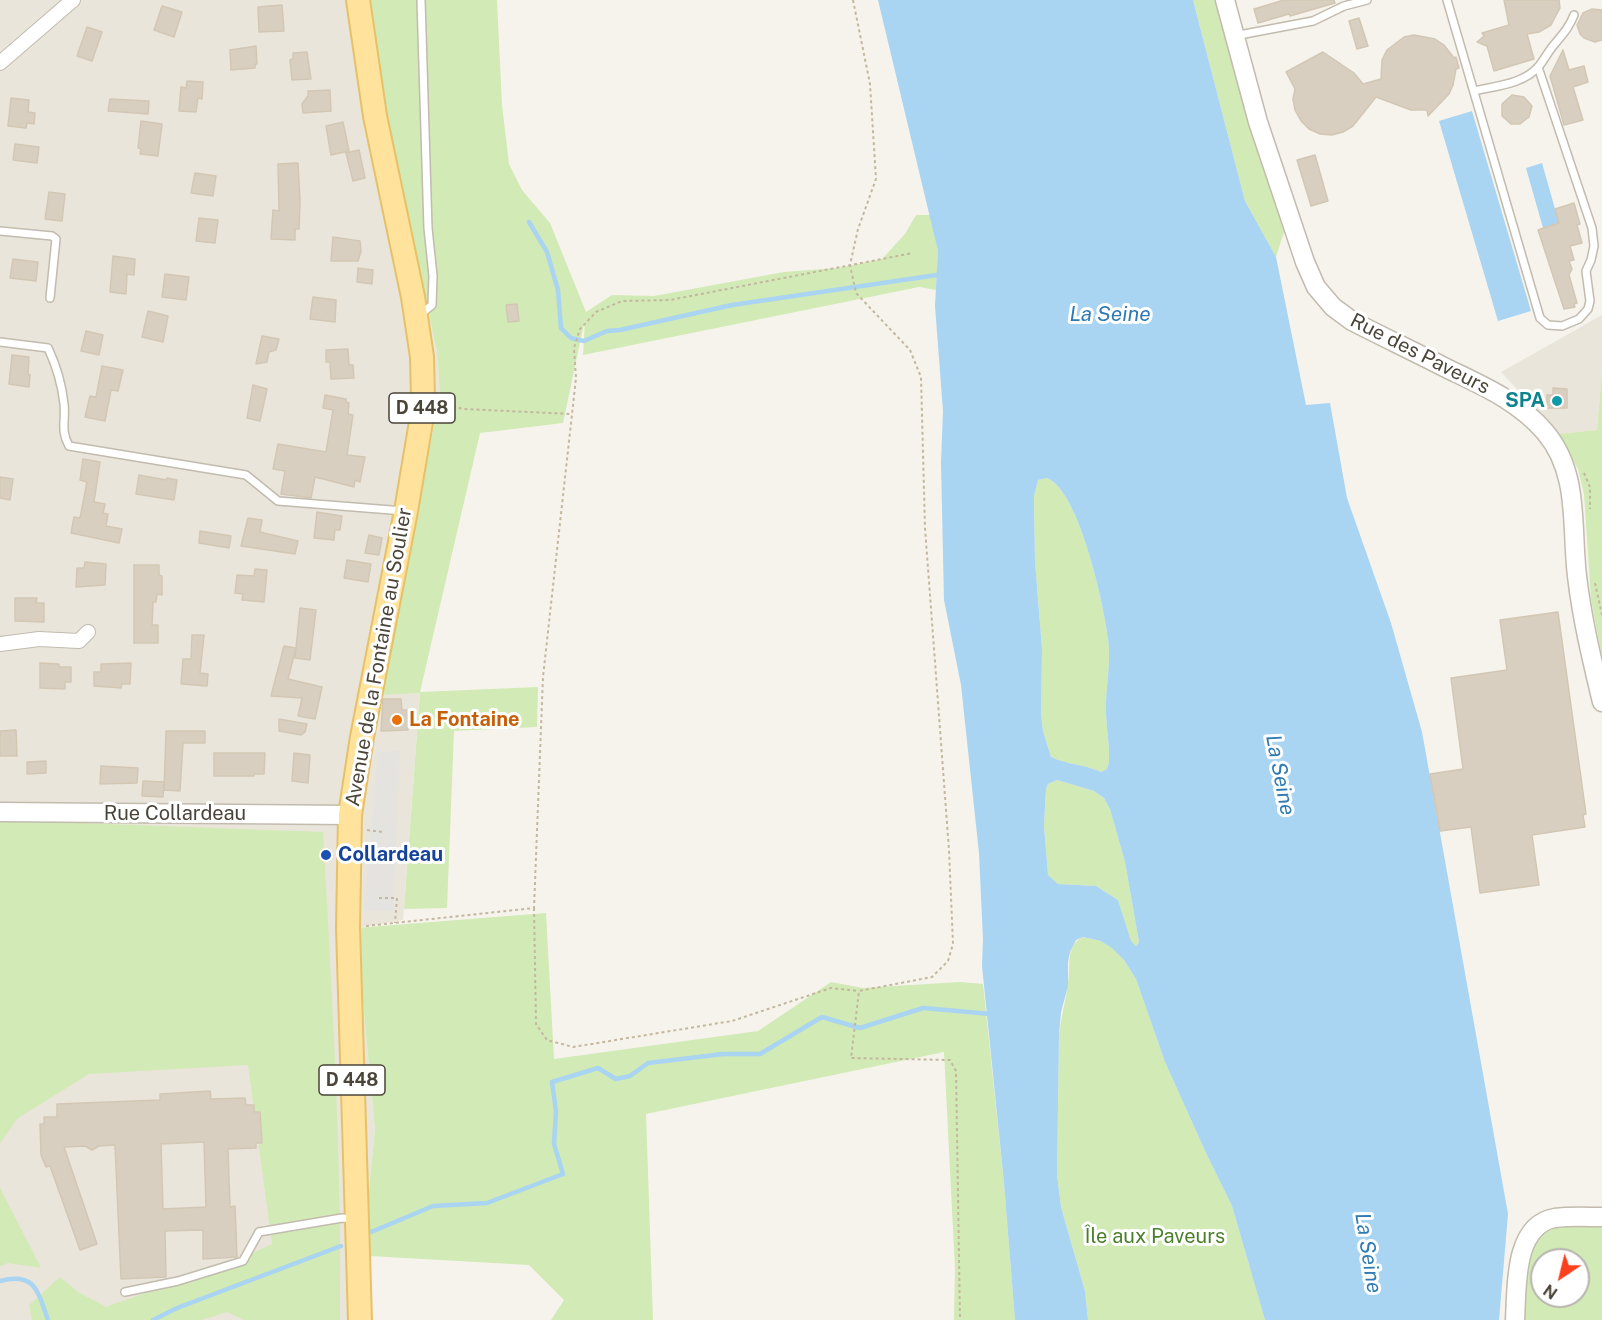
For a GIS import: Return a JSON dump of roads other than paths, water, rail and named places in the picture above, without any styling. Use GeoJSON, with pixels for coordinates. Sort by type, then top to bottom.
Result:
{"type":"FeatureCollection","features":[{"type":"Feature","properties":{"kind":"main road","name":"Avenue de la Fontaine au Soulier"},"geometry":{"type":"LineString","coordinates":[[358,0],[375,116],[416,316],[422,357],[423,400],[406,512],[362,737],[348,928],[360,1320]]}},
{"type":"Feature","properties":{"kind":"street"},"geometry":{"type":"LineString","coordinates":[[0,63],[73,0]]}},
{"type":"Feature","properties":{"kind":"street","name":"Rue des Paveurs"},"geometry":{"type":"LineString","coordinates":[[1225,0],[1258,122],[1305,262],[1316,287],[1333,307],[1352,321],[1500,395],[1523,411],[1546,432],[1561,458],[1571,488],[1577,575],[1585,630],[1602,702]]}},
{"type":"Feature","properties":{"kind":"street"},"geometry":{"type":"LineString","coordinates":[[0,644],[39,639],[79,641],[88,632]]}},
{"type":"Feature","properties":{"kind":"street","name":"Rue Collardeau"},"geometry":{"type":"LineString","coordinates":[[0,812],[356,823]]}},
{"type":"Feature","properties":{"kind":"street"},"geometry":{"type":"LineString","coordinates":[[1515,1320],[1520,1255],[1532,1231],[1553,1218],[1602,1217]]}},
{"type":"Feature","properties":{"kind":"lane"},"geometry":{"type":"LineString","coordinates":[[416,316],[425,312],[432,305],[433,276],[428,228],[420,0]]}},
{"type":"Feature","properties":{"kind":"lane"},"geometry":{"type":"LineString","coordinates":[[1234,36],[1313,21],[1344,6],[1364,0]]}},
{"type":"Feature","properties":{"kind":"lane"},"geometry":{"type":"LineString","coordinates":[[1447,0],[1540,318],[1548,325],[1562,326],[1579,319],[1588,309],[1590,302],[1586,271],[1594,246],[1592,228],[1538,67]]}},
{"type":"Feature","properties":{"kind":"lane"},"geometry":{"type":"LineString","coordinates":[[1474,91],[1524,79],[1538,67],[1569,27],[1574,15]]}},
{"type":"Feature","properties":{"kind":"lane"},"geometry":{"type":"LineString","coordinates":[[0,231],[52,236],[56,239],[50,298]]}},
{"type":"Feature","properties":{"kind":"lane"},"geometry":{"type":"LineString","coordinates":[[0,342],[48,348],[55,363],[64,405],[63,435],[69,446],[246,475],[278,501],[406,512]]}},
{"type":"Feature","properties":{"kind":"lane"},"geometry":{"type":"LineString","coordinates":[[125,1292],[178,1281],[243,1261],[259,1232],[342,1218],[358,1235]]}},
{"type":"Feature","properties":{"kind":"water","name":"La Seine"},"geometry":{"type":"Polygon","coordinates":[[[878,0],[1193,0],[1245,201],[1276,257],[1306,405],[1330,403],[1347,498],[1391,623],[1422,732],[1508,1214],[1499,1320],[1265,1320],[1232,1206],[1165,1062],[1136,979],[1124,960],[1112,948],[1101,941],[1083,937],[1076,940],[1070,952],[1068,986],[1061,1012],[1057,1175],[1061,1207],[1085,1291],[1088,1320],[1015,1320],[982,966],[979,853],[961,685],[944,600],[941,463],[943,411],[935,306],[938,251],[878,0]],[[1047,478],[1038,480],[1034,496],[1035,561],[1042,649],[1043,731],[1051,757],[1101,772],[1107,769],[1109,762],[1106,710],[1109,654],[1106,622],[1088,550],[1079,525],[1059,487],[1047,478]],[[1057,780],[1048,784],[1046,789],[1044,826],[1048,875],[1058,884],[1096,886],[1118,900],[1131,941],[1136,946],[1139,942],[1125,862],[1110,809],[1104,798],[1094,791],[1057,780]]]}},
{"type":"Feature","properties":{"kind":"water"},"geometry":{"type":"Polygon","coordinates":[[[1472,111],[1531,311],[1498,321],[1439,121],[1472,111]]]}},
{"type":"Feature","properties":{"kind":"water"},"geometry":{"type":"Polygon","coordinates":[[[1542,163],[1559,223],[1543,228],[1526,168],[1542,163]]]}},
{"type":"Feature","properties":{"kind":"waterway"},"geometry":{"type":"LineString","coordinates":[[529,222],[547,252],[558,290],[561,328],[571,338],[584,341],[607,331],[732,305],[937,275],[941,277]]}},
{"type":"Feature","properties":{"kind":"waterway"},"geometry":{"type":"LineString","coordinates":[[371,1232],[433,1206],[487,1203],[563,1174],[554,1144],[556,1111],[552,1082],[598,1068],[616,1079],[630,1076],[648,1063],[723,1054],[760,1054],[822,1017],[860,1028],[923,1008],[991,1014]]}},
{"type":"Feature","properties":{"kind":"waterway"},"geometry":{"type":"LineString","coordinates":[[153,1320],[177,1308],[341,1246]]}},
{"type":"Feature","properties":{"kind":"waterway"},"geometry":{"type":"LineString","coordinates":[[0,1281],[21,1279],[28,1282],[38,1293],[48,1320]]}},
{"type":"Feature","properties":{"kind":"place","name":"SPA"},"geometry":{"type":"Point","coordinates":[1557,401]}},
{"type":"Feature","properties":{"kind":"place","name":"La Fontaine"},"geometry":{"type":"Point","coordinates":[397,720]}},
{"type":"Feature","properties":{"kind":"place","name":"Collardeau"},"geometry":{"type":"Point","coordinates":[326,855]}},
{"type":"Feature","properties":{"kind":"park label","name":"Île aux Paveurs"},"geometry":{"type":"Point","coordinates":[1155,1237]}}]}
